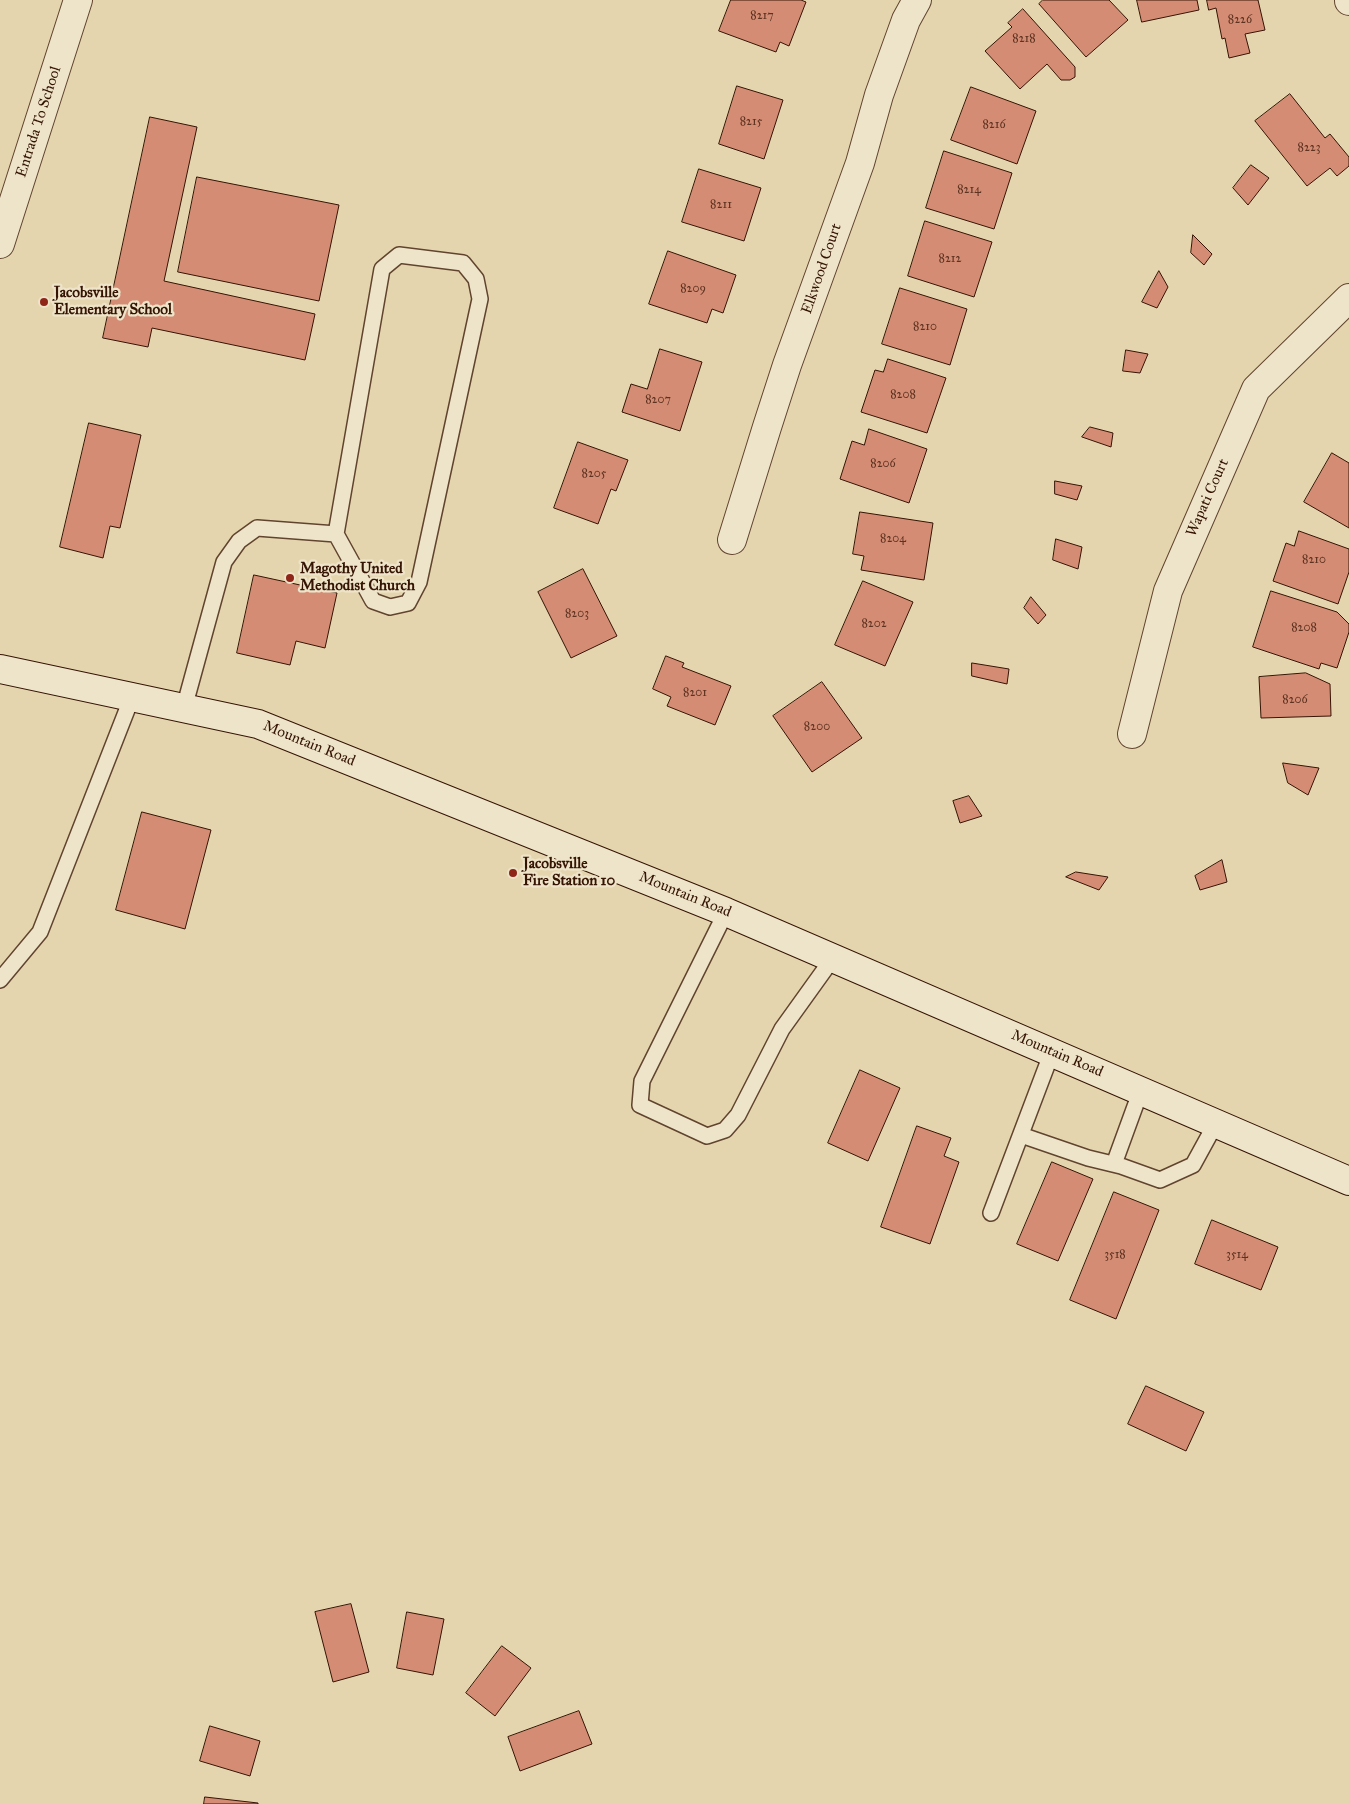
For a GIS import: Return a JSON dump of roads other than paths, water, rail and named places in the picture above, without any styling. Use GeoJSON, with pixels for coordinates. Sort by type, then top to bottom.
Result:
{"type":"FeatureCollection","features":[{"type":"Feature","properties":{"kind":"main road","name":"Entrada To School"},"geometry":{"type":"LineString","coordinates":[[0,244],[78,0]]}},
{"type":"Feature","properties":{"kind":"main road","name":"Elkwood Court"},"geometry":{"type":"LineString","coordinates":[[732,540],[787,365],[860,163],[879,95],[906,20],[917,0]]}},
{"type":"Feature","properties":{"kind":"main road","name":"Wapati Court"},"geometry":{"type":"LineString","coordinates":[[1132,734],[1168,591],[1256,389],[1349,298]]}},
{"type":"Feature","properties":{"kind":"main road","name":"Mountain Road"},"geometry":{"type":"LineString","coordinates":[[0,669],[258,724],[726,912],[1349,1181]]}},
{"type":"Feature","properties":{"kind":"lane"},"geometry":{"type":"LineString","coordinates":[[399,255],[463,263],[476,279],[480,299],[419,582],[408,603],[390,607],[373,600],[336,534],[382,269],[399,255]]}},
{"type":"Feature","properties":{"kind":"lane"},"geometry":{"type":"LineString","coordinates":[[184,708],[224,562],[239,541],[257,528],[336,534]]}},
{"type":"Feature","properties":{"kind":"lane"},"geometry":{"type":"LineString","coordinates":[[0,980],[40,932],[132,697]]}},
{"type":"Feature","properties":{"kind":"lane"},"geometry":{"type":"LineString","coordinates":[[726,912],[642,1081],[640,1105],[707,1136],[725,1130],[738,1115],[782,1029],[833,958]]}},
{"type":"Feature","properties":{"kind":"lane"},"geometry":{"type":"LineString","coordinates":[[991,1213],[1052,1052]]}},
{"type":"Feature","properties":{"kind":"lane"},"geometry":{"type":"LineString","coordinates":[[1114,1164],[1141,1090]]}},
{"type":"Feature","properties":{"kind":"lane"},"geometry":{"type":"LineString","coordinates":[[1021,1135],[1160,1180],[1193,1165],[1216,1123]]}},
{"type":"Feature","properties":{"kind":"place","name":"Jacobsville Elementary School"},"geometry":{"type":"Point","coordinates":[44,302]}},
{"type":"Feature","properties":{"kind":"place","name":"Magothy United Methodist Church"},"geometry":{"type":"Point","coordinates":[290,578]}},
{"type":"Feature","properties":{"kind":"place","name":"Jacobsville Fire Station 10"},"geometry":{"type":"Point","coordinates":[513,873]}}]}
